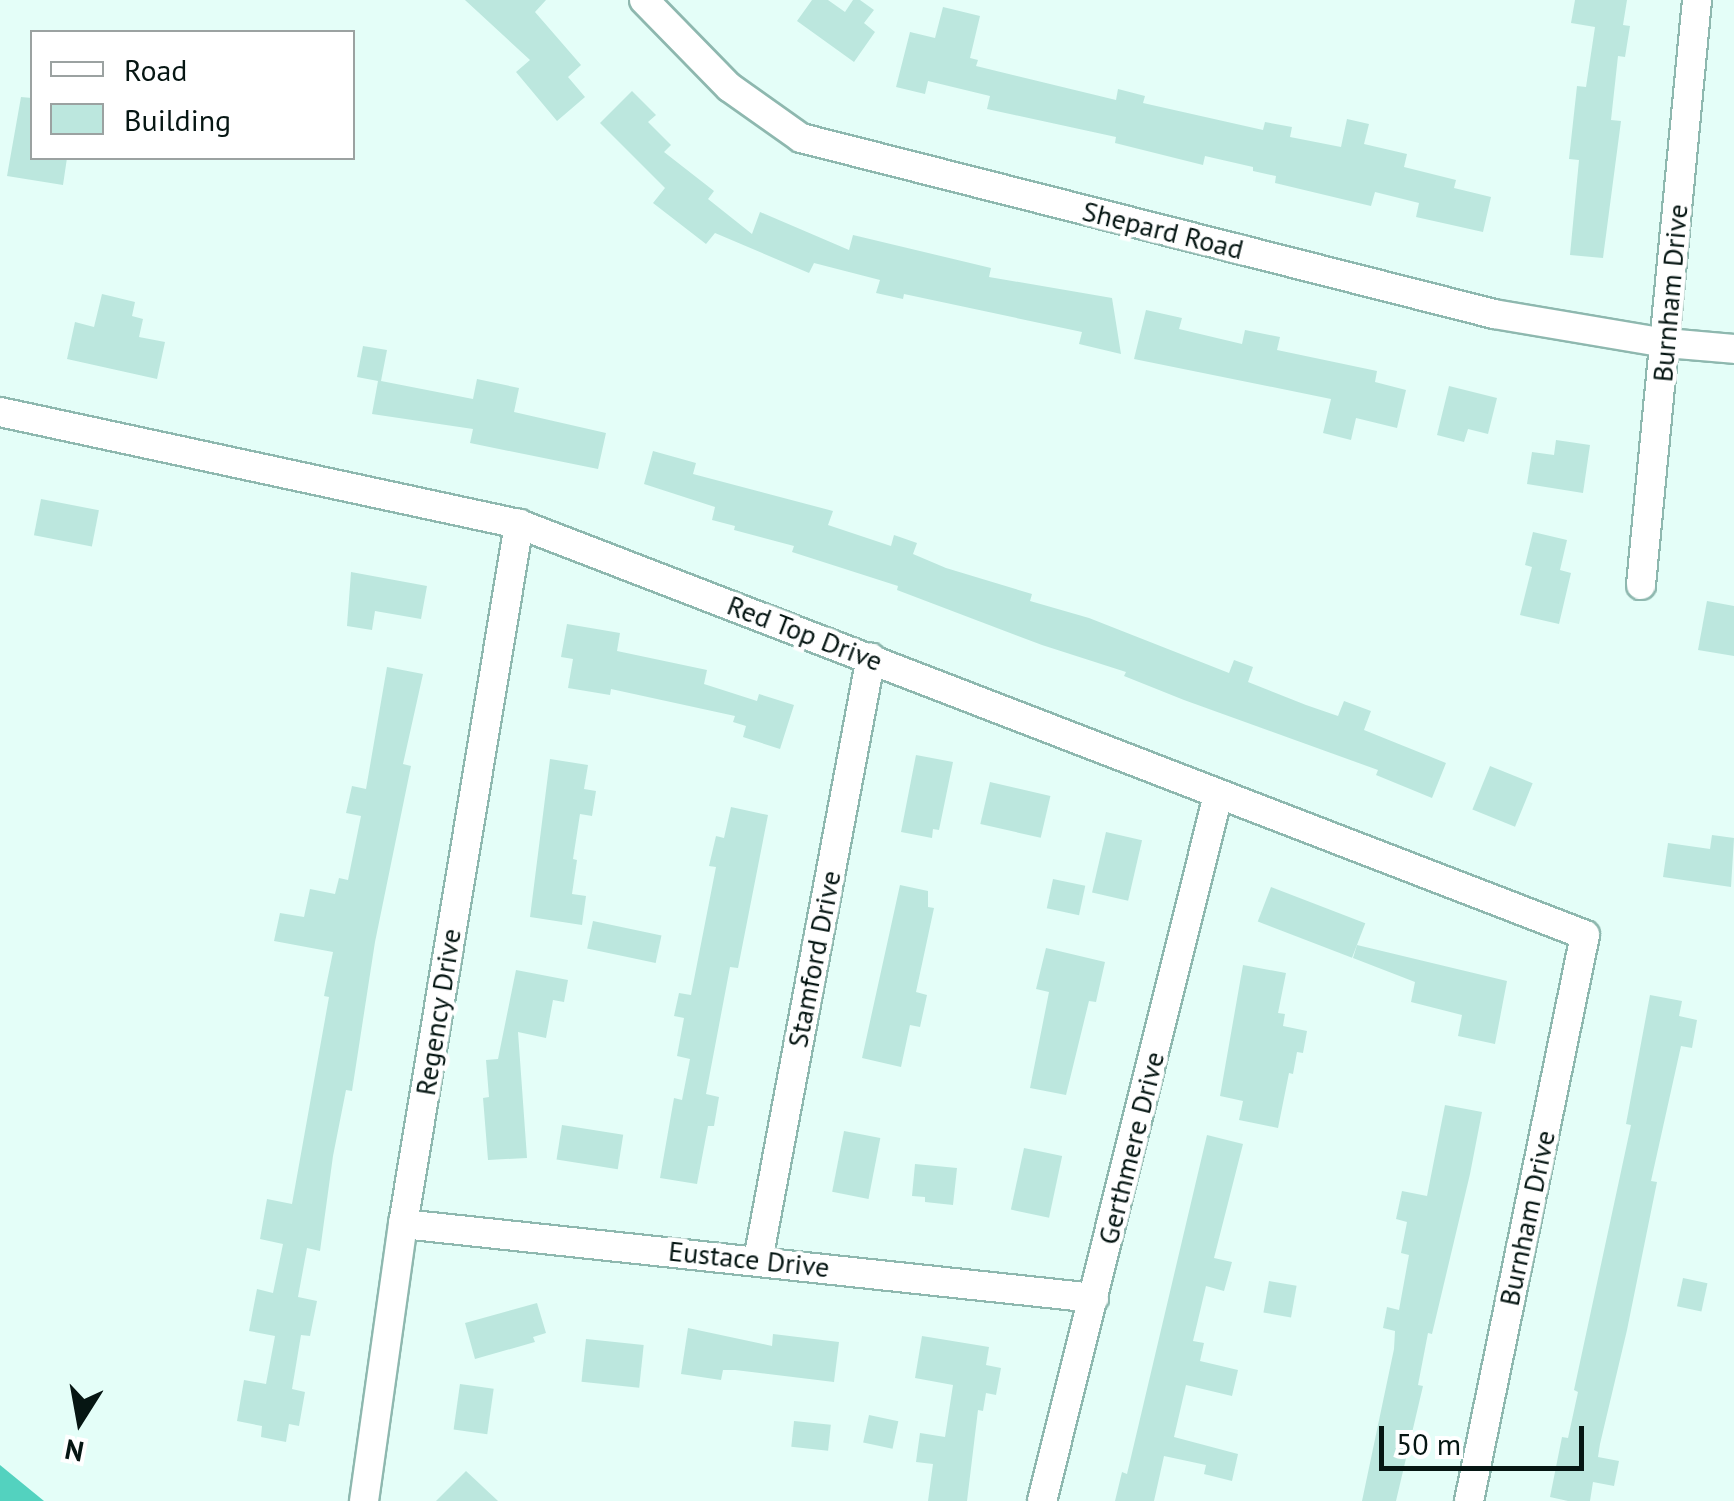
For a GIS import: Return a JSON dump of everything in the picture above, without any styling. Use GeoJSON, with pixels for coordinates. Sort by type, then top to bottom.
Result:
{"type":"FeatureCollection","features":[{"type":"Feature","properties":{"kind":"street","name":"Shepard Road"},"geometry":{"type":"LineString","coordinates":[[644,0],[729,87],[800,138],[1494,314],[1666,343],[1734,349]]}},
{"type":"Feature","properties":{"kind":"street","name":"Burnham Drive"},"geometry":{"type":"LineString","coordinates":[[1640,585],[1697,0]]}},
{"type":"Feature","properties":{"kind":"street","name":"Red Top Drive"},"geometry":{"type":"LineString","coordinates":[[0,412],[518,524],[1585,935]]}},
{"type":"Feature","properties":{"kind":"street","name":"Regency Drive"},"geometry":{"type":"LineString","coordinates":[[364,1501],[403,1224],[518,524]]}},
{"type":"Feature","properties":{"kind":"street","name":"Stamford Drive"},"geometry":{"type":"LineString","coordinates":[[758,1260],[871,657]]}},
{"type":"Feature","properties":{"kind":"street","name":"Gerthmere Drive"},"geometry":{"type":"LineString","coordinates":[[1042,1501],[1218,795]]}},
{"type":"Feature","properties":{"kind":"street","name":"Burnham Drive"},"geometry":{"type":"LineString","coordinates":[[1469,1501],[1585,935]]}},
{"type":"Feature","properties":{"kind":"street","name":"Eustace Drive"},"geometry":{"type":"LineString","coordinates":[[403,1224],[1094,1298]]}},
{"type":"Feature","properties":{"kind":"green space"},"geometry":{"type":"Polygon","coordinates":[[[0,1465],[44,1501],[0,1501],[0,1465]]]}},
{"type":"Feature","properties":{"kind":"building"},"geometry":{"type":"Polygon","coordinates":[[[465,0],[546,0],[535,12],[581,65],[568,77],[585,97],[557,121],[516,72],[530,60],[465,0]]]}},
{"type":"Feature","properties":{"kind":"building"},"geometry":{"type":"Polygon","coordinates":[[[812,0],[828,0],[845,12],[853,0],[860,0],[874,10],[864,23],[875,32],[854,62],[797,21],[812,0]]]}},
{"type":"Feature","properties":{"kind":"building"},"geometry":{"type":"Polygon","coordinates":[[[1575,0],[1627,0],[1623,25],[1630,26],[1625,57],[1618,56],[1611,120],[1621,121],[1603,258],[1570,255],[1579,160],[1569,159],[1577,86],[1586,87],[1595,27],[1571,23],[1575,0]]]}},
{"type":"Feature","properties":{"kind":"building"},"geometry":{"type":"Polygon","coordinates":[[[943,7],[980,16],[970,58],[978,60],[976,66],[1116,100],[1118,89],[1145,96],[1143,103],[1263,130],[1265,122],[1292,127],[1290,137],[1341,147],[1347,119],[1369,124],[1364,144],[1407,154],[1404,167],[1456,180],[1454,188],[1491,197],[1483,232],[1416,217],[1419,203],[1375,192],[1371,206],[1275,183],[1276,176],[1253,171],[1253,167],[1205,156],[1203,165],[1115,143],[1116,137],[987,109],[990,96],[928,81],[925,94],[896,87],[910,32],[935,38],[943,7]]]}},
{"type":"Feature","properties":{"kind":"building"},"geometry":{"type":"Polygon","coordinates":[[[632,91],[656,115],[648,122],[671,145],[664,152],[714,191],[708,199],[752,234],[760,212],[849,250],[853,235],[991,268],[989,277],[1112,298],[1121,354],[1079,344],[1082,332],[904,294],[903,299],[876,293],[880,280],[814,263],[809,273],[715,233],[706,244],[653,203],[665,188],[600,123],[632,91]]]}},
{"type":"Feature","properties":{"kind":"building"},"geometry":{"type":"Polygon","coordinates":[[[21,97],[30,98],[30,160],[67,160],[63,185],[7,176],[21,97]]]}},
{"type":"Feature","properties":{"kind":"building"},"geometry":{"type":"Polygon","coordinates":[[[102,294],[135,302],[132,316],[143,319],[139,337],[165,342],[157,379],[67,359],[75,322],[94,327],[102,294]]]}},
{"type":"Feature","properties":{"kind":"building"},"geometry":{"type":"Polygon","coordinates":[[[1146,310],[1182,318],[1179,329],[1242,344],[1245,330],[1280,337],[1277,350],[1377,371],[1375,382],[1406,390],[1397,428],[1356,418],[1351,440],[1323,433],[1331,399],[1134,359],[1146,310]]]}},
{"type":"Feature","properties":{"kind":"building"},"geometry":{"type":"Polygon","coordinates":[[[363,346],[387,350],[381,381],[473,399],[477,379],[519,388],[514,412],[606,433],[598,469],[470,443],[473,429],[372,414],[378,381],[357,377],[363,346]]]}},
{"type":"Feature","properties":{"kind":"building"},"geometry":{"type":"Polygon","coordinates":[[[1449,386],[1497,398],[1488,434],[1468,429],[1464,442],[1437,435],[1449,386]]]}},
{"type":"Feature","properties":{"kind":"building"},"geometry":{"type":"Polygon","coordinates":[[[1556,440],[1590,445],[1583,493],[1527,484],[1532,452],[1554,455],[1556,440]]]}},
{"type":"Feature","properties":{"kind":"building"},"geometry":{"type":"Polygon","coordinates":[[[653,451],[696,463],[693,474],[833,511],[828,525],[891,546],[894,535],[917,543],[913,554],[946,568],[1032,594],[1030,601],[1089,618],[1229,673],[1234,660],[1253,667],[1248,682],[1306,705],[1338,716],[1344,701],[1371,711],[1364,730],[1446,763],[1432,798],[1376,775],[1378,770],[1184,700],[1124,676],[1126,672],[1042,645],[897,590],[898,586],[792,552],[794,546],[734,530],[735,526],[712,520],[715,507],[644,484],[653,451]]]}},
{"type":"Feature","properties":{"kind":"building"},"geometry":{"type":"Polygon","coordinates":[[[41,499],[99,510],[92,547],[34,535],[41,499]]]}},
{"type":"Feature","properties":{"kind":"building"},"geometry":{"type":"Polygon","coordinates":[[[1533,532],[1567,540],[1560,570],[1571,573],[1559,624],[1520,615],[1532,567],[1525,565],[1533,532]]]}},
{"type":"Feature","properties":{"kind":"building"},"geometry":{"type":"Polygon","coordinates":[[[351,572],[427,586],[421,619],[375,611],[372,630],[347,626],[351,572]]]}},
{"type":"Feature","properties":{"kind":"building"},"geometry":{"type":"Polygon","coordinates":[[[1707,601],[1734,606],[1734,656],[1698,650],[1707,601]]]}},
{"type":"Feature","properties":{"kind":"building"},"geometry":{"type":"Polygon","coordinates":[[[567,624],[620,633],[617,651],[707,670],[704,684],[757,701],[759,694],[794,705],[780,749],[743,737],[746,726],[733,722],[735,716],[611,689],[610,695],[568,688],[573,659],[561,657],[567,624]]]}},
{"type":"Feature","properties":{"kind":"building"},"geometry":{"type":"Polygon","coordinates":[[[387,667],[423,674],[403,764],[411,766],[375,942],[352,1091],[346,1090],[333,1156],[320,1251],[307,1248],[298,1297],[317,1301],[310,1336],[301,1335],[292,1389],[305,1392],[299,1426],[289,1424],[286,1442],[261,1437],[262,1426],[237,1421],[244,1380],[266,1384],[275,1336],[249,1331],[257,1289],[273,1293],[283,1244],[260,1239],[267,1199],[292,1204],[329,997],[324,996],[333,952],[274,941],[280,913],[304,917],[310,889],[335,894],[339,878],[348,880],[361,816],[346,813],[352,786],[366,789],[387,667]]]}},
{"type":"Feature","properties":{"kind":"building"},"geometry":{"type":"Polygon","coordinates":[[[916,755],[953,762],[939,830],[933,829],[932,838],[901,832],[916,755]]]}},
{"type":"Feature","properties":{"kind":"building"},"geometry":{"type":"Polygon","coordinates":[[[550,759],[588,765],[584,789],[596,791],[592,816],[580,814],[573,859],[577,860],[572,894],[586,896],[582,925],[530,917],[550,759]]]}},
{"type":"Feature","properties":{"kind":"building"},"geometry":{"type":"Polygon","coordinates":[[[1490,766],[1533,783],[1515,827],[1472,810],[1490,766]]]}},
{"type":"Feature","properties":{"kind":"building"},"geometry":{"type":"Polygon","coordinates":[[[990,782],[1050,796],[1041,838],[980,824],[990,782]]]}},
{"type":"Feature","properties":{"kind":"building"},"geometry":{"type":"Polygon","coordinates":[[[731,807],[768,815],[738,968],[730,967],[706,1094],[719,1097],[714,1126],[708,1126],[697,1184],[660,1178],[674,1098],[682,1100],[690,1059],[677,1056],[684,1018],[674,1016],[679,993],[691,995],[716,867],[709,866],[716,836],[724,838],[731,807]]]}},
{"type":"Feature","properties":{"kind":"building"},"geometry":{"type":"Polygon","coordinates":[[[1106,832],[1142,840],[1128,901],[1092,892],[1106,832]]]}},
{"type":"Feature","properties":{"kind":"building"},"geometry":{"type":"Polygon","coordinates":[[[1712,835],[1734,838],[1731,887],[1663,877],[1668,843],[1710,849],[1712,835]]]}},
{"type":"Feature","properties":{"kind":"building"},"geometry":{"type":"Polygon","coordinates":[[[1053,879],[1085,886],[1079,915],[1047,908],[1053,879]]]}},
{"type":"Feature","properties":{"kind":"building"},"geometry":{"type":"Polygon","coordinates":[[[900,885],[928,891],[928,907],[934,908],[916,992],[927,995],[920,1027],[910,1025],[901,1067],[862,1058],[900,885]]]}},
{"type":"Feature","properties":{"kind":"building"},"geometry":{"type":"Polygon","coordinates":[[[1271,887],[1365,923],[1352,958],[1258,922],[1271,887]]]}},
{"type":"Feature","properties":{"kind":"building"},"geometry":{"type":"Polygon","coordinates":[[[593,921],[661,936],[656,963],[587,948],[593,921]]]}},
{"type":"Feature","properties":{"kind":"building"},"geometry":{"type":"Polygon","coordinates":[[[1357,945],[1507,981],[1495,1044],[1458,1036],[1462,1015],[1411,1002],[1415,982],[1353,958],[1357,945]]]}},
{"type":"Feature","properties":{"kind":"building"},"geometry":{"type":"Polygon","coordinates":[[[1046,948],[1105,962],[1096,1002],[1089,1001],[1066,1095],[1030,1088],[1049,992],[1036,989],[1046,948]]]}},
{"type":"Feature","properties":{"kind":"building"},"geometry":{"type":"Polygon","coordinates":[[[1243,965],[1286,973],[1278,1013],[1285,1014],[1283,1026],[1307,1031],[1303,1053],[1297,1052],[1293,1074],[1289,1073],[1278,1128],[1239,1120],[1243,1101],[1220,1096],[1243,965]]]}},
{"type":"Feature","properties":{"kind":"building"},"geometry":{"type":"Polygon","coordinates":[[[516,970],[568,980],[564,1002],[553,1000],[546,1038],[518,1032],[527,1158],[488,1160],[483,1098],[489,1097],[486,1060],[498,1059],[516,970]]]}},
{"type":"Feature","properties":{"kind":"building"},"geometry":{"type":"Polygon","coordinates":[[[1650,995],[1682,1001],[1679,1016],[1697,1020],[1692,1048],[1681,1046],[1651,1181],[1657,1182],[1627,1330],[1600,1444],[1598,1457],[1619,1461],[1614,1486],[1593,1482],[1590,1501],[1568,1501],[1550,1497],[1562,1437],[1568,1438],[1578,1392],[1574,1390],[1631,1125],[1626,1124],[1650,995]]]}},
{"type":"Feature","properties":{"kind":"building"},"geometry":{"type":"Polygon","coordinates":[[[1445,1105],[1482,1112],[1470,1174],[1432,1334],[1428,1333],[1418,1385],[1423,1386],[1396,1501],[1362,1501],[1394,1349],[1395,1331],[1383,1328],[1387,1307],[1399,1310],[1409,1255],[1401,1253],[1407,1222],[1396,1219],[1402,1191],[1427,1196],[1445,1105]]]}},
{"type":"Feature","properties":{"kind":"building"},"geometry":{"type":"Polygon","coordinates":[[[562,1125],[623,1135],[618,1169],[557,1160],[562,1125]]]}},
{"type":"Feature","properties":{"kind":"building"},"geometry":{"type":"Polygon","coordinates":[[[844,1131],[880,1138],[868,1199],[832,1192],[844,1131]]]}},
{"type":"Feature","properties":{"kind":"building"},"geometry":{"type":"Polygon","coordinates":[[[1207,1135],[1243,1144],[1214,1258],[1232,1262],[1224,1291],[1206,1286],[1193,1341],[1204,1343],[1200,1361],[1238,1370],[1232,1396],[1186,1385],[1174,1437],[1238,1454],[1232,1481],[1204,1474],[1206,1465],[1164,1456],[1154,1501],[1115,1501],[1122,1472],[1127,1474],[1207,1135]]]}},
{"type":"Feature","properties":{"kind":"building"},"geometry":{"type":"Polygon","coordinates":[[[1024,1148],[1062,1156],[1049,1218],[1011,1210],[1024,1148]]]}},
{"type":"Feature","properties":{"kind":"building"},"geometry":{"type":"Polygon","coordinates":[[[915,1164],[957,1168],[953,1205],[925,1202],[925,1197],[912,1196],[915,1164]]]}},
{"type":"Feature","properties":{"kind":"building"},"geometry":{"type":"Polygon","coordinates":[[[1683,1278],[1707,1283],[1701,1312],[1677,1306],[1683,1278]]]}},
{"type":"Feature","properties":{"kind":"building"},"geometry":{"type":"Polygon","coordinates":[[[1269,1281],[1297,1286],[1291,1317],[1263,1313],[1269,1281]]]}},
{"type":"Feature","properties":{"kind":"building"},"geometry":{"type":"Polygon","coordinates":[[[537,1303],[546,1333],[533,1337],[535,1342],[475,1359],[465,1323],[537,1303]]]}},
{"type":"Feature","properties":{"kind":"building"},"geometry":{"type":"Polygon","coordinates":[[[688,1328],[772,1346],[773,1334],[839,1342],[834,1382],[735,1370],[723,1370],[721,1380],[681,1374],[688,1328]]]}},
{"type":"Feature","properties":{"kind":"building"},"geometry":{"type":"Polygon","coordinates":[[[922,1336],[989,1347],[986,1365],[1001,1368],[996,1395],[986,1393],[983,1411],[978,1410],[967,1501],[928,1501],[933,1464],[916,1462],[920,1433],[945,1437],[953,1385],[915,1378],[922,1336]]]}},
{"type":"Feature","properties":{"kind":"building"},"geometry":{"type":"Polygon","coordinates":[[[586,1339],[644,1345],[639,1388],[582,1382],[586,1339]]]}},
{"type":"Feature","properties":{"kind":"building"},"geometry":{"type":"Polygon","coordinates":[[[460,1384],[494,1389],[487,1434],[454,1430],[460,1384]]]}},
{"type":"Feature","properties":{"kind":"building"},"geometry":{"type":"Polygon","coordinates":[[[869,1415],[898,1421],[893,1449],[863,1442],[869,1415]]]}},
{"type":"Feature","properties":{"kind":"building"},"geometry":{"type":"Polygon","coordinates":[[[794,1421],[831,1425],[828,1451],[791,1447],[794,1421]]]}},
{"type":"Feature","properties":{"kind":"building"},"geometry":{"type":"Polygon","coordinates":[[[466,1471],[498,1501],[436,1501],[466,1471]]]}}]}
